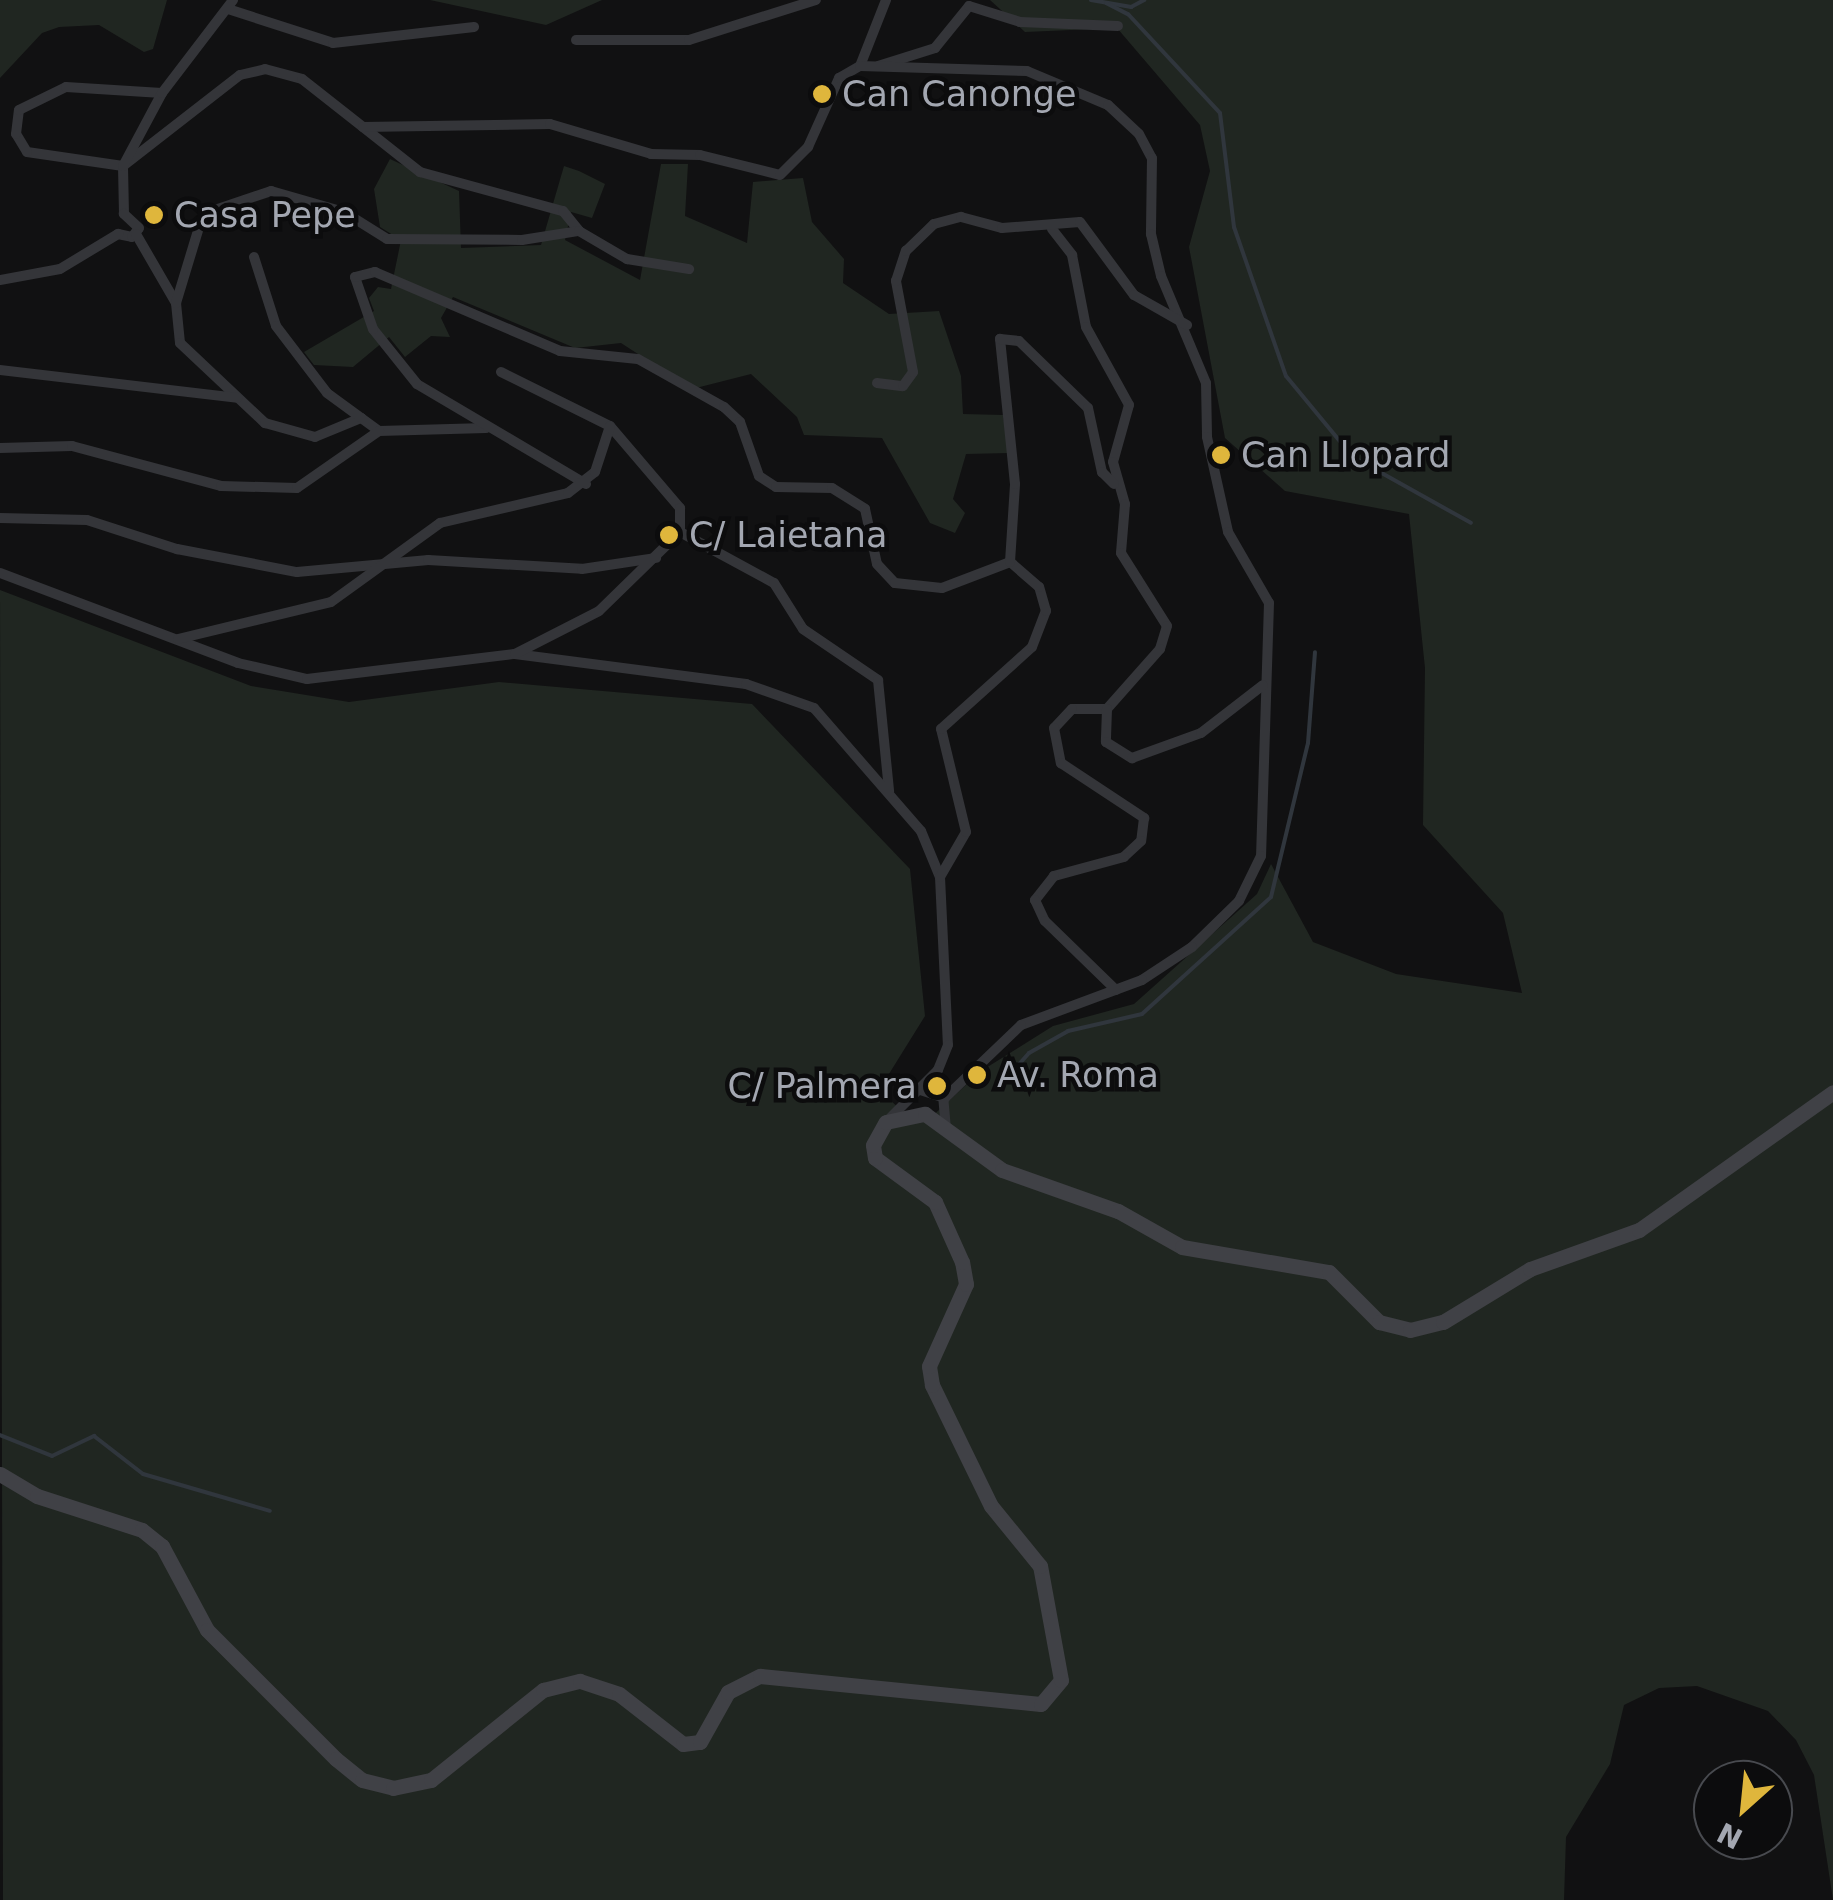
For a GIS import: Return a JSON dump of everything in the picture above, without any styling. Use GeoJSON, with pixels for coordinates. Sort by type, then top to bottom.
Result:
{"type":"FeatureCollection","features":[{"type":"Feature","properties":{"kind":"street"},"geometry":{"type":"LineString","coordinates":[[576,40],[689,40],[816,0]]}},
{"type":"Feature","properties":{"kind":"street"},"geometry":{"type":"LineString","coordinates":[[860,66],[886,0]]}},
{"type":"Feature","properties":{"kind":"street"},"geometry":{"type":"LineString","coordinates":[[118,234],[124,214],[123,166],[162,93],[231,4],[332,43],[474,26]]}},
{"type":"Feature","properties":{"kind":"street"},"geometry":{"type":"LineString","coordinates":[[877,66],[936,48],[970,6],[985,5],[1020,22],[1118,26]]}},
{"type":"Feature","properties":{"kind":"street"},"geometry":{"type":"LineString","coordinates":[[363,126],[550,124],[651,154],[700,155],[780,175],[808,147],[839,78],[860,66],[1027,71],[1108,106],[1139,134],[1152,158],[1151,234],[1160,276],[1187,325],[1206,384],[1207,437],[1228,532],[1268,602],[1256,868],[1239,901],[1192,947],[1116,990],[1021,1026],[922,1114],[886,1122]]}},
{"type":"Feature","properties":{"kind":"street"},"geometry":{"type":"LineString","coordinates":[[162,93],[66,87],[19,110],[16,134],[27,152],[123,166],[240,75],[265,69],[302,79],[420,172],[563,212],[579,232],[628,259],[689,269]]}},
{"type":"Feature","properties":{"kind":"street"},"geometry":{"type":"LineString","coordinates":[[362,418],[333,433],[296,437],[240,399],[180,343],[176,303],[204,214],[271,191],[344,212],[387,239],[522,240],[579,232]]}},
{"type":"Feature","properties":{"kind":"street"},"geometry":{"type":"LineString","coordinates":[[124,214],[138,220],[136,234],[176,303]]}},
{"type":"Feature","properties":{"kind":"street"},"geometry":{"type":"LineString","coordinates":[[877,384],[904,386],[913,372],[896,281],[906,251],[934,224],[962,217],[1052,230],[1080,222],[1134,295],[1187,325]]}},
{"type":"Feature","properties":{"kind":"street"},"geometry":{"type":"LineString","coordinates":[[1052,230],[1072,254],[1086,327],[1129,405],[1114,485]]}},
{"type":"Feature","properties":{"kind":"street"},"geometry":{"type":"LineString","coordinates":[[0,280],[60,269],[118,234],[136,234]]}},
{"type":"Feature","properties":{"kind":"street"},"geometry":{"type":"LineString","coordinates":[[254,257],[276,326],[326,394],[379,431]]}},
{"type":"Feature","properties":{"kind":"street"},"geometry":{"type":"LineString","coordinates":[[586,484],[488,428],[396,362],[356,296],[362,271],[560,351],[638,358],[724,406],[740,422],[759,476],[776,487],[832,488],[865,509],[877,564],[895,584],[942,588],[1010,562]]}},
{"type":"Feature","properties":{"kind":"street"},"geometry":{"type":"LineString","coordinates":[[1010,562],[1015,484],[1000,339],[1019,341],[1088,408],[1102,472],[1125,504],[1124,564],[1167,626],[1167,639],[1107,709],[1106,742],[1132,758],[1200,734],[1263,686]]}},
{"type":"Feature","properties":{"kind":"street"},"geometry":{"type":"LineString","coordinates":[[0,370],[240,399]]}},
{"type":"Feature","properties":{"kind":"street"},"geometry":{"type":"LineString","coordinates":[[0,379],[20,370]]}},
{"type":"Feature","properties":{"kind":"street"},"geometry":{"type":"LineString","coordinates":[[501,372],[610,426],[680,508],[680,532],[599,611],[515,654]]}},
{"type":"Feature","properties":{"kind":"street"},"geometry":{"type":"LineString","coordinates":[[586,484],[610,426]]}},
{"type":"Feature","properties":{"kind":"street"},"geometry":{"type":"LineString","coordinates":[[0,448],[72,446],[221,486],[297,488],[379,431],[488,428]]}},
{"type":"Feature","properties":{"kind":"street"},"geometry":{"type":"LineString","coordinates":[[178,639],[331,602],[468,511],[586,484]]}},
{"type":"Feature","properties":{"kind":"street"},"geometry":{"type":"LineString","coordinates":[[0,518],[87,520],[177,549],[297,572],[379,568],[428,560],[582,569],[656,558]]}},
{"type":"Feature","properties":{"kind":"street"},"geometry":{"type":"LineString","coordinates":[[680,532],[774,584],[804,629],[878,680],[890,794]]}},
{"type":"Feature","properties":{"kind":"street"},"geometry":{"type":"LineString","coordinates":[[940,877],[966,832],[941,729],[1032,646],[1046,612],[1039,587],[1010,562]]}},
{"type":"Feature","properties":{"kind":"street"},"geometry":{"type":"LineString","coordinates":[[0,573],[238,664],[322,681],[515,654],[746,684],[806,702],[927,840],[940,877],[949,1036],[943,1062],[886,1122],[875,1158],[935,1202],[962,1262],[966,1284],[929,1366],[932,1385],[991,1506],[1040,1566],[1061,1680],[1041,1704],[760,1676],[728,1692],[700,1742],[683,1744],[619,1694],[580,1681],[543,1690],[430,1780],[392,1788],[349,1770],[207,1630],[162,1546],[142,1530],[36,1496],[0,1474]]}},
{"type":"Feature","properties":{"kind":"street"},"geometry":{"type":"LineString","coordinates":[[1107,709],[1072,709],[1054,728],[1053,751],[1136,809],[1144,818],[1141,841],[1108,867],[1046,880],[1035,900],[1045,921],[1116,990]]}},
{"type":"Feature","properties":{"kind":"street"},"geometry":{"type":"LineString","coordinates":[[919,1091],[943,1095]]}},
{"type":"Feature","properties":{"kind":"street"},"geometry":{"type":"LineString","coordinates":[[919,1091],[922,1114]]}},
{"type":"Feature","properties":{"kind":"street"},"geometry":{"type":"LineString","coordinates":[[922,1114],[1002,1170],[1118,1211],[1182,1247],[1329,1272],[1379,1322],[1410,1330],[1443,1322],[1530,1269],[1639,1230],[1833,1092]]}},
{"type":"Feature","properties":{"kind":"street"},"geometry":{"type":"LineString","coordinates":[[943,1095],[946,1128]]}},
{"type":"Feature","properties":{"kind":"shaded area"},"geometry":{"type":"Polygon","coordinates":[[[0,0],[167,0],[153,49],[144,52],[99,25],[59,27],[42,33],[0,78],[0,0]]]}},
{"type":"Feature","properties":{"kind":"shaded area"},"geometry":{"type":"Polygon","coordinates":[[[430,0],[602,0],[546,25],[430,0]]]}},
{"type":"Feature","properties":{"kind":"shaded area"},"geometry":{"type":"Polygon","coordinates":[[[990,0],[1833,0],[1833,1900],[1814,1775],[1796,1740],[1768,1711],[1697,1686],[1659,1688],[1624,1705],[1610,1764],[1566,1837],[1564,1900],[3,1900],[0,590],[251,686],[349,702],[499,682],[752,704],[910,869],[925,1016],[879,1090],[912,1120],[926,1122],[981,1071],[1053,1026],[1134,1004],[1257,894],[1271,864],[1313,942],[1396,974],[1522,993],[1503,913],[1423,825],[1425,668],[1409,514],[1285,491],[1225,438],[1189,247],[1210,171],[1200,125],[1117,28],[1025,32],[990,0]]]}},
{"type":"Feature","properties":{"kind":"shaded area"},"geometry":{"type":"Polygon","coordinates":[[[390,159],[459,191],[461,248],[541,245],[564,166],[579,171],[605,184],[592,218],[571,212],[565,240],[640,280],[661,164],[688,164],[685,216],[747,243],[753,182],[803,178],[812,222],[844,259],[843,283],[889,314],[939,311],[961,376],[963,414],[1003,415],[1009,453],[966,454],[953,499],[965,513],[955,533],[930,523],[882,438],[804,435],[797,417],[751,374],[692,389],[621,343],[575,348],[453,297],[441,318],[450,337],[431,336],[405,357],[389,337],[353,367],[314,365],[304,352],[374,311],[369,298],[378,287],[391,289],[401,240],[380,227],[374,189],[390,159]]]}},
{"type":"Feature","properties":{"kind":"waterway"},"geometry":{"type":"LineString","coordinates":[[1091,0],[1131,7],[1144,0]]}},
{"type":"Feature","properties":{"kind":"waterway"},"geometry":{"type":"LineString","coordinates":[[1106,3],[1128,14],[1220,113],[1234,227],[1286,376],[1353,457],[1471,523]]}},
{"type":"Feature","properties":{"kind":"waterway"},"geometry":{"type":"LineString","coordinates":[[999,1087],[1029,1053],[1068,1031],[1142,1014],[1271,897],[1308,743],[1315,652]]}},
{"type":"Feature","properties":{"kind":"waterway"},"geometry":{"type":"LineString","coordinates":[[0,1435],[52,1456],[94,1436],[143,1474],[270,1511]]}},
{"type":"Feature","properties":{"kind":"place","name":"Can Canonge"},"geometry":{"type":"Point","coordinates":[822,94]}},
{"type":"Feature","properties":{"kind":"place","name":"Casa Pepe"},"geometry":{"type":"Point","coordinates":[154,215]}},
{"type":"Feature","properties":{"kind":"place","name":"Can Llopard"},"geometry":{"type":"Point","coordinates":[1221,455]}},
{"type":"Feature","properties":{"kind":"place","name":"C/ Laietana"},"geometry":{"type":"Point","coordinates":[669,535]}},
{"type":"Feature","properties":{"kind":"place","name":"Av. Roma"},"geometry":{"type":"Point","coordinates":[977,1075]}},
{"type":"Feature","properties":{"kind":"place","name":"C/ Palmera"},"geometry":{"type":"Point","coordinates":[937,1086]}}]}
